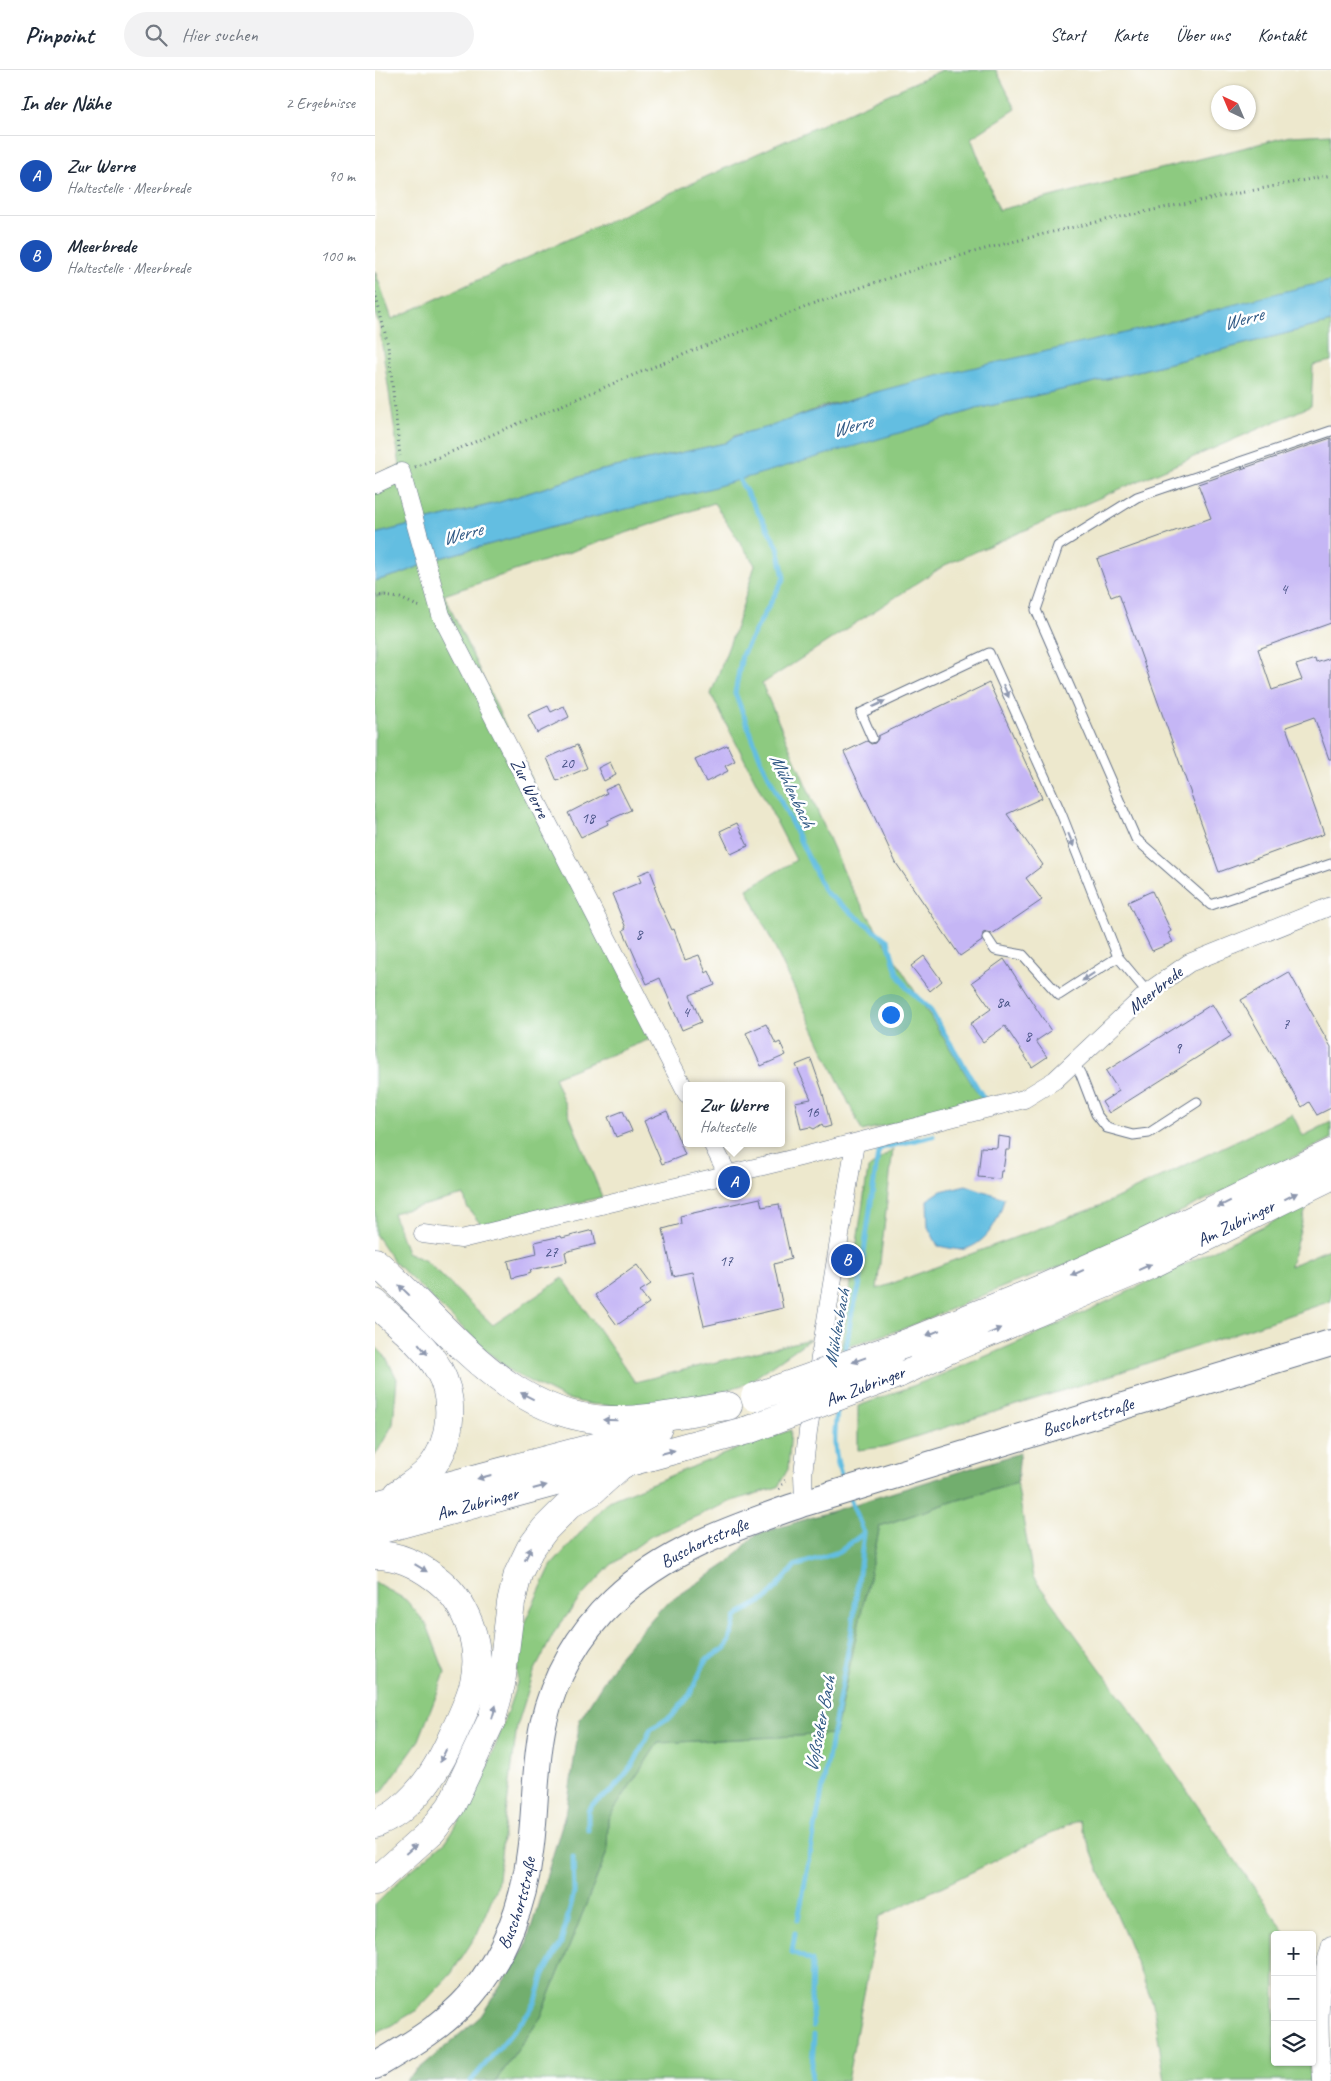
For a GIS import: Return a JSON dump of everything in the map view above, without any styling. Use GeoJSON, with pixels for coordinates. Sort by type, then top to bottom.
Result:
{"type":"FeatureCollection","features":[{"type":"Feature","properties":{"kind":"highway","name":"Am Zubringer"},"geometry":{"type":"LineString","coordinates":[[381,1504],[599,1446],[755,1397],[905,1344],[1043,1288],[1142,1244],[1331,1153]]}},
{"type":"Feature","properties":{"kind":"highway","name":"Am Zubringer"},"geometry":{"type":"LineString","coordinates":[[375,1531],[748,1430],[898,1374],[950,1349],[1151,1265],[1331,1176]]}},
{"type":"Feature","properties":{"kind":"highway"},"geometry":{"type":"LineString","coordinates":[[375,1262],[478,1362],[514,1390],[540,1403],[572,1415],[606,1420],[643,1420],[728,1406]]}},
{"type":"Feature","properties":{"kind":"highway"},"geometry":{"type":"LineString","coordinates":[[375,1303],[423,1349],[439,1369],[449,1394],[449,1422],[443,1447],[427,1473],[381,1504]]}},
{"type":"Feature","properties":{"kind":"highway"},"geometry":{"type":"LineString","coordinates":[[375,1882],[432,1831],[451,1806],[492,1719],[501,1684],[511,1603],[518,1574],[530,1548],[545,1529],[570,1504],[591,1492],[621,1465]]}},
{"type":"Feature","properties":{"kind":"highway"},"geometry":{"type":"LineString","coordinates":[[375,1555],[391,1555],[419,1566],[442,1583],[460,1604],[472,1632],[476,1655],[475,1680],[467,1704],[438,1768],[417,1795],[399,1811],[375,1824]]}},
{"type":"Feature","properties":{"kind":"main road","name":"Buschortstraße"},"geometry":{"type":"LineString","coordinates":[[375,2066],[415,2043],[445,2020],[470,1995],[492,1966],[509,1935],[520,1906],[530,1852],[537,1757],[543,1724],[552,1693],[569,1657],[589,1628],[613,1600],[644,1574],[684,1549],[739,1526],[804,1503],[1331,1343]]}},
{"type":"Feature","properties":{"kind":"street"},"geometry":{"type":"LineString","coordinates":[[375,484],[401,472]]}},
{"type":"Feature","properties":{"kind":"street","name":"Zur Werre"},"geometry":{"type":"LineString","coordinates":[[401,472],[441,615],[683,1086]]}},
{"type":"Feature","properties":{"kind":"street","name":"Meerbrede"},"geometry":{"type":"LineString","coordinates":[[423,1234],[461,1239],[855,1143],[1024,1099],[1055,1080],[1148,993],[1189,963],[1331,906]]}},
{"type":"Feature","properties":{"kind":"street"},"geometry":{"type":"LineString","coordinates":[[804,1503],[803,1474],[855,1143]]}},
{"type":"Feature","properties":{"kind":"street"},"geometry":{"type":"LineString","coordinates":[[714,1147],[727,1173]]}},
{"type":"Feature","properties":{"kind":"street"},"geometry":{"type":"LineString","coordinates":[[1322,2081],[1319,2037],[1322,1976],[1331,1945]]}},
{"type":"Feature","properties":{"kind":"lane"},"geometry":{"type":"LineString","coordinates":[[1331,431],[1137,497],[1058,546],[1036,610],[1136,839],[1211,905],[1331,864]]}},
{"type":"Feature","properties":{"kind":"lane"},"geometry":{"type":"LineString","coordinates":[[873,738],[861,713],[989,653],[1061,813],[1118,957],[1148,993]]}},
{"type":"Feature","properties":{"kind":"lane"},"geometry":{"type":"LineString","coordinates":[[987,938],[995,950],[1023,954],[1059,995],[1118,957]]}},
{"type":"Feature","properties":{"kind":"lane"},"geometry":{"type":"LineString","coordinates":[[1074,1062],[1081,1074],[1096,1114],[1107,1128],[1133,1135],[1149,1133],[1197,1102]]}},
{"type":"Feature","properties":{"kind":"path"},"geometry":{"type":"LineString","coordinates":[[375,293],[388,345],[401,472],[748,329],[901,274],[1028,237],[1331,175]]}},
{"type":"Feature","properties":{"kind":"path"},"geometry":{"type":"LineString","coordinates":[[375,595],[401,598],[441,615]]}},
{"type":"Feature","properties":{"kind":"path"},"geometry":{"type":"LineString","coordinates":[[774,1492],[781,1487],[787,1477],[803,1474]]}},
{"type":"Feature","properties":{"kind":"green space"},"geometry":{"type":"Polygon","coordinates":[[[942,70],[996,70],[1016,109],[971,138],[999,210],[1290,136],[1331,134],[1331,281],[1128,333],[881,391],[821,407],[774,426],[736,435],[725,443],[598,471],[497,503],[375,534],[375,475],[400,466],[379,325],[375,313],[375,271],[392,319],[942,70]]]}},
{"type":"Feature","properties":{"kind":"green space"},"geometry":{"type":"Polygon","coordinates":[[[1331,322],[1331,361],[1313,365],[1311,406],[945,565],[762,684],[850,886],[983,1102],[862,1131],[747,889],[796,860],[711,694],[737,624],[755,565],[714,503],[444,595],[653,1038],[554,1077],[602,1197],[482,1226],[467,1207],[464,1195],[393,1213],[407,1252],[426,1261],[493,1325],[563,1278],[635,1382],[810,1339],[746,1384],[668,1404],[632,1407],[589,1404],[563,1398],[515,1374],[489,1353],[395,1263],[375,1234],[375,597],[385,594],[375,596],[375,581],[403,573],[436,559],[916,428],[976,409],[1079,386],[1331,322]]]}},
{"type":"Feature","properties":{"kind":"green space"},"geometry":{"type":"Polygon","coordinates":[[[1292,1114],[1303,1136],[1331,1122],[1331,1139],[1087,1257],[1008,1285],[908,1327],[841,1349],[868,1169],[893,1149],[877,1289],[1102,1205],[1292,1114]]]}},
{"type":"Feature","properties":{"kind":"green space"},"geometry":{"type":"Polygon","coordinates":[[[1307,1205],[1290,1266],[1331,1248],[1331,1301],[1118,1373],[883,1447],[858,1450],[858,1406],[973,1362],[1085,1312],[1307,1205]]]}},
{"type":"Feature","properties":{"kind":"green space"},"geometry":{"type":"Polygon","coordinates":[[[375,1346],[386,1357],[397,1379],[393,1424],[375,1456],[375,1346]]]}},
{"type":"Feature","properties":{"kind":"green space"},"geometry":{"type":"Polygon","coordinates":[[[791,1430],[788,1469],[778,1487],[732,1501],[651,1536],[611,1565],[582,1596],[555,1631],[534,1672],[517,1726],[497,1886],[477,1934],[451,1974],[417,2010],[375,2035],[375,1905],[403,1877],[446,1841],[476,1795],[497,1742],[517,1683],[520,1632],[551,1566],[608,1501],[744,1446],[791,1430]]]}},
{"type":"Feature","properties":{"kind":"green space"},"geometry":{"type":"Polygon","coordinates":[[[1020,1453],[1017,1483],[880,1526],[835,1734],[658,1743],[608,1819],[607,1852],[541,2017],[496,2081],[405,2081],[481,2016],[525,1948],[567,1808],[580,1719],[620,1655],[664,1605],[728,1563],[755,1535],[1020,1453]]]}},
{"type":"Feature","properties":{"kind":"green space"},"geometry":{"type":"Polygon","coordinates":[[[1017,1483],[1033,1577],[1145,1730],[1284,1931],[1271,1931],[1271,2066],[1309,2066],[1310,2081],[1165,2081],[1153,2004],[1079,1820],[879,1917],[847,2081],[496,2081],[541,2017],[607,1852],[608,1819],[658,1743],[835,1734],[880,1526],[1017,1483]]]}},
{"type":"Feature","properties":{"kind":"green space"},"geometry":{"type":"Polygon","coordinates":[[[375,1582],[406,1600],[427,1625],[445,1673],[419,1740],[382,1792],[375,1794],[375,1582]]]}},
{"type":"Feature","properties":{"kind":"water","name":"Werre"},"geometry":{"type":"Polygon","coordinates":[[[1331,281],[1331,322],[1079,386],[976,409],[708,489],[549,528],[436,559],[403,573],[375,581],[375,534],[497,503],[598,471],[725,443],[744,433],[770,427],[819,409],[906,384],[1151,327],[1331,281]]]}},
{"type":"Feature","properties":{"kind":"water"},"geometry":{"type":"Polygon","coordinates":[[[966,1185],[1004,1198],[996,1222],[986,1236],[973,1246],[959,1250],[938,1246],[928,1227],[927,1200],[941,1191],[966,1185]]]}},
{"type":"Feature","properties":{"kind":"building"},"geometry":{"type":"Polygon","coordinates":[[[1331,438],[1331,623],[1258,649],[1272,690],[1302,680],[1296,665],[1315,659],[1316,663],[1331,658],[1331,759],[1329,759],[1314,717],[1286,727],[1324,834],[1219,872],[1119,594],[1111,597],[1097,559],[1211,518],[1198,484],[1331,438]]]}},
{"type":"Feature","properties":{"kind":"building"},"geometry":{"type":"Polygon","coordinates":[[[989,683],[1042,798],[1007,814],[1043,865],[1026,878],[1042,900],[992,934],[983,933],[982,941],[960,956],[896,863],[844,752],[867,741],[871,744],[875,743],[878,736],[989,683]]]}},
{"type":"Feature","properties":{"kind":"building"},"geometry":{"type":"Polygon","coordinates":[[[548,706],[551,712],[564,706],[569,717],[537,733],[528,715],[548,706]]]}},
{"type":"Feature","properties":{"kind":"building"},"geometry":{"type":"Polygon","coordinates":[[[577,745],[587,768],[557,781],[547,758],[577,745]]]}},
{"type":"Feature","properties":{"kind":"building"},"geometry":{"type":"Polygon","coordinates":[[[727,745],[735,761],[725,766],[728,771],[706,782],[695,760],[727,745]]]}},
{"type":"Feature","properties":{"kind":"building"},"geometry":{"type":"Polygon","coordinates":[[[610,762],[616,775],[604,781],[598,768],[610,762]]]}},
{"type":"Feature","properties":{"kind":"building"},"geometry":{"type":"Polygon","coordinates":[[[618,784],[631,810],[607,821],[608,824],[581,837],[568,813],[607,793],[605,790],[618,784]]]}},
{"type":"Feature","properties":{"kind":"building"},"geometry":{"type":"Polygon","coordinates":[[[737,823],[748,846],[731,854],[720,831],[737,823]]]}},
{"type":"Feature","properties":{"kind":"building"},"geometry":{"type":"Polygon","coordinates":[[[650,870],[656,885],[654,886],[657,898],[672,930],[674,929],[685,960],[699,955],[706,973],[709,971],[715,985],[690,995],[701,1022],[682,1030],[660,978],[647,984],[623,930],[626,928],[612,894],[641,882],[638,875],[650,870]]]}},
{"type":"Feature","properties":{"kind":"building"},"geometry":{"type":"Polygon","coordinates":[[[1152,891],[1171,931],[1168,933],[1173,942],[1152,951],[1128,902],[1152,891]]]}},
{"type":"Feature","properties":{"kind":"building"},"geometry":{"type":"Polygon","coordinates":[[[924,956],[942,981],[930,991],[911,966],[924,956]]]}},
{"type":"Feature","properties":{"kind":"building"},"geometry":{"type":"Polygon","coordinates":[[[1004,959],[1051,1031],[1036,1041],[1047,1057],[1032,1067],[1005,1026],[983,1042],[970,1024],[991,1009],[972,982],[1004,959]]]}},
{"type":"Feature","properties":{"kind":"building"},"geometry":{"type":"Polygon","coordinates":[[[1289,972],[1331,1047],[1331,1108],[1317,1115],[1309,1102],[1302,1107],[1241,1000],[1289,972]]]}},
{"type":"Feature","properties":{"kind":"building"},"geometry":{"type":"Polygon","coordinates":[[[1212,1004],[1231,1036],[1109,1113],[1102,1102],[1119,1091],[1106,1071],[1212,1004]]]}},
{"type":"Feature","properties":{"kind":"building"},"geometry":{"type":"Polygon","coordinates":[[[766,1024],[776,1044],[780,1042],[786,1055],[761,1066],[746,1033],[766,1024]]]}},
{"type":"Feature","properties":{"kind":"building"},"geometry":{"type":"Polygon","coordinates":[[[811,1059],[822,1090],[831,1126],[824,1128],[822,1124],[814,1129],[810,1127],[801,1129],[795,1102],[811,1099],[796,1065],[811,1059]]]}},
{"type":"Feature","properties":{"kind":"building"},"geometry":{"type":"Polygon","coordinates":[[[623,1111],[632,1131],[616,1137],[608,1117],[623,1111]]]}},
{"type":"Feature","properties":{"kind":"building"},"geometry":{"type":"Polygon","coordinates":[[[667,1111],[685,1155],[662,1164],[644,1121],[667,1111]]]}},
{"type":"Feature","properties":{"kind":"building"},"geometry":{"type":"Polygon","coordinates":[[[998,1136],[1011,1138],[1010,1150],[1006,1150],[1000,1179],[978,1177],[981,1147],[997,1148],[998,1136]]]}},
{"type":"Feature","properties":{"kind":"building"},"geometry":{"type":"Polygon","coordinates":[[[760,1198],[762,1207],[779,1204],[791,1259],[774,1264],[783,1308],[704,1326],[692,1272],[673,1276],[663,1229],[681,1224],[680,1216],[760,1198]]]}},
{"type":"Feature","properties":{"kind":"building"},"geometry":{"type":"Polygon","coordinates":[[[593,1230],[596,1244],[565,1252],[567,1262],[530,1270],[531,1273],[512,1278],[508,1261],[537,1254],[535,1242],[561,1236],[562,1238],[593,1230]]]}},
{"type":"Feature","properties":{"kind":"building"},"geometry":{"type":"Polygon","coordinates":[[[637,1265],[651,1284],[640,1291],[649,1303],[617,1325],[595,1295],[637,1265]]]}},
{"type":"Feature","properties":{"kind":"waterway","name":"Mühlenbach"},"geometry":{"type":"LineString","coordinates":[[736,474],[778,547],[784,578],[742,655],[735,693],[761,760],[825,892],[888,941],[897,973],[907,988],[929,1008],[984,1099]]}},
{"type":"Feature","properties":{"kind":"waterway","name":"Mühlenbach"},"geometry":{"type":"LineString","coordinates":[[845,1356],[851,1316],[859,1288],[878,1153],[881,1148],[933,1136]]}},
{"type":"Feature","properties":{"kind":"waterway","name":"Mühlenbach"},"geometry":{"type":"LineString","coordinates":[[838,1406],[835,1445],[844,1483]]}},
{"type":"Feature","properties":{"kind":"waterway","name":"Voßsieker Bach"},"geometry":{"type":"LineString","coordinates":[[798,1920],[852,1630],[864,1533],[849,1496]]}},
{"type":"Feature","properties":{"kind":"waterway"},"geometry":{"type":"LineString","coordinates":[[588,1830],[588,1811],[593,1804],[612,1791],[634,1763],[651,1729],[673,1715],[690,1694],[706,1660],[724,1649],[730,1641],[736,1618],[741,1613],[766,1599],[795,1566],[839,1552],[864,1533]]}},
{"type":"Feature","properties":{"kind":"waterway"},"geometry":{"type":"LineString","coordinates":[[471,2081],[527,2015],[536,2001],[544,1974],[561,1943],[574,1893],[573,1857]]}},
{"type":"Feature","properties":{"kind":"waterway","name":"Voßsieker Bach"},"geometry":{"type":"LineString","coordinates":[[795,1933],[792,1952],[812,1961],[811,1998],[813,2026]]}},
{"type":"Feature","properties":{"kind":"waterway","name":"Voßsieker Bach"},"geometry":{"type":"LineString","coordinates":[[811,2081],[814,2035]]}},
{"type":"Feature","properties":{"kind":"place","name":"Zur Werre"},"geometry":{"type":"Point","coordinates":[734,1182]}},
{"type":"Feature","properties":{"kind":"place","name":"Meerbrede"},"geometry":{"type":"Point","coordinates":[847,1260]}}]}
